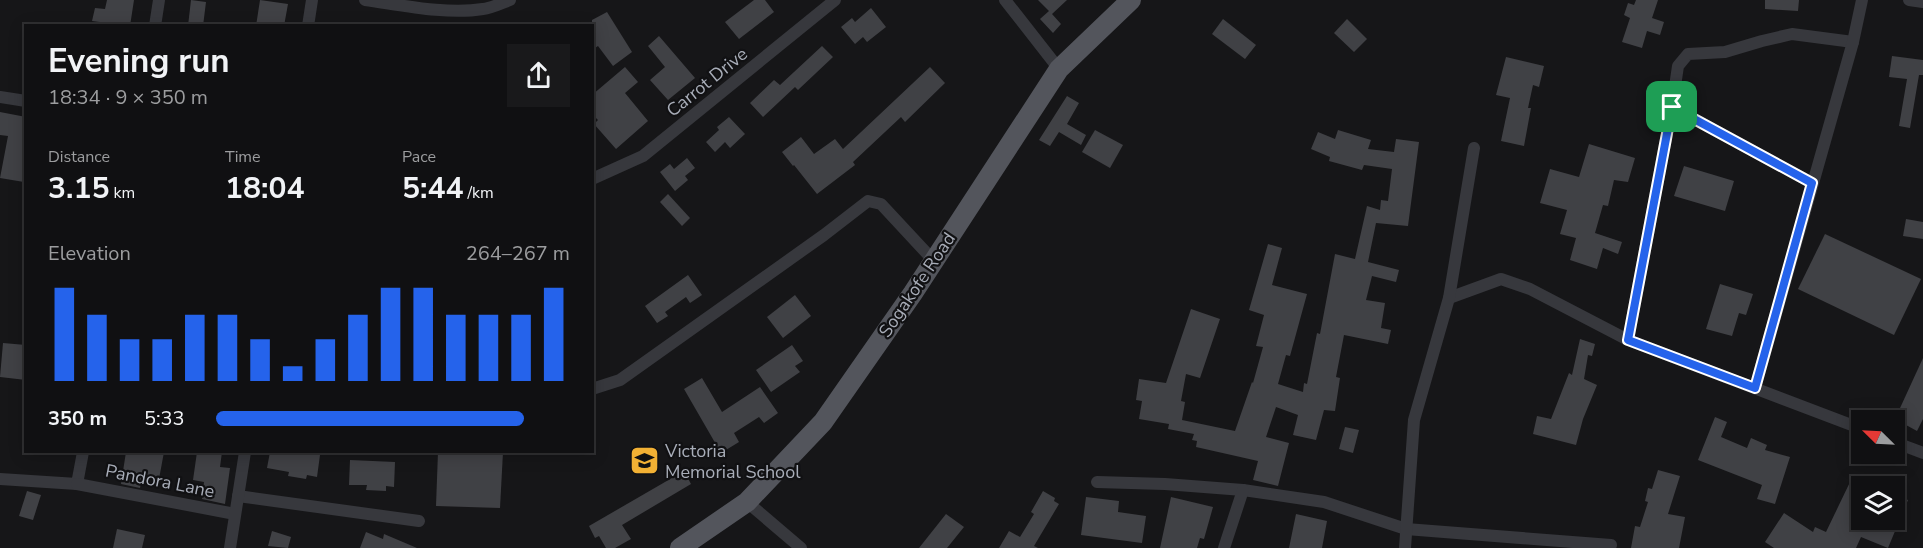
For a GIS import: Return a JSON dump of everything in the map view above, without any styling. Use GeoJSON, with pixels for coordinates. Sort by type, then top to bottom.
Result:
{"type":"FeatureCollection","features":[{"type":"Feature","properties":{"kind":"main road","name":"Sogakofe Road"},"geometry":{"type":"LineString","coordinates":[[680,548],[747,502],[823,422],[934,261],[1059,69],[1131,0]]}},
{"type":"Feature","properties":{"kind":"street"},"geometry":{"type":"LineString","coordinates":[[155,24],[159,0]]}},
{"type":"Feature","properties":{"kind":"street"},"geometry":{"type":"LineString","coordinates":[[308,24],[312,0]]}},
{"type":"Feature","properties":{"kind":"street"},"geometry":{"type":"LineString","coordinates":[[365,0],[410,3],[456,10],[484,9],[510,0]]}},
{"type":"Feature","properties":{"kind":"street","name":"Carrot Drive"},"geometry":{"type":"LineString","coordinates":[[594,178],[643,156],[836,0]]}},
{"type":"Feature","properties":{"kind":"street"},"geometry":{"type":"LineString","coordinates":[[1005,0],[1059,69]]}},
{"type":"Feature","properties":{"kind":"street"},"geometry":{"type":"LineString","coordinates":[[1755,388],[1862,0]]}},
{"type":"Feature","properties":{"kind":"street"},"geometry":{"type":"LineString","coordinates":[[1910,0],[1923,2]]}},
{"type":"Feature","properties":{"kind":"street"},"geometry":{"type":"LineString","coordinates":[[1628,340],[1678,66],[1689,54],[1725,52],[1761,40],[1792,34],[1852,42]]}},
{"type":"Feature","properties":{"kind":"street"},"geometry":{"type":"LineString","coordinates":[[0,97],[24,101]]}},
{"type":"Feature","properties":{"kind":"street"},"geometry":{"type":"LineString","coordinates":[[1672,107],[1812,183]]}},
{"type":"Feature","properties":{"kind":"street"},"geometry":{"type":"LineString","coordinates":[[1405,548],[1414,420],[1449,298],[1474,148]]}},
{"type":"Feature","properties":{"kind":"street"},"geometry":{"type":"LineString","coordinates":[[594,388],[620,380],[815,242],[868,201],[881,204],[934,261]]}},
{"type":"Feature","properties":{"kind":"street"},"geometry":{"type":"LineString","coordinates":[[1449,298],[1501,279],[1530,289],[1628,340],[1851,425]]}},
{"type":"Feature","properties":{"kind":"street"},"geometry":{"type":"LineString","coordinates":[[1905,446],[1923,453]]}},
{"type":"Feature","properties":{"kind":"street"},"geometry":{"type":"LineString","coordinates":[[77,484],[83,453]]}},
{"type":"Feature","properties":{"kind":"street"},"geometry":{"type":"LineString","coordinates":[[230,548],[245,453]]}},
{"type":"Feature","properties":{"kind":"street","name":"Pandora Lane"},"geometry":{"type":"LineString","coordinates":[[0,479],[77,484],[235,514]]}},
{"type":"Feature","properties":{"kind":"street"},"geometry":{"type":"LineString","coordinates":[[1097,482],[1243,490],[1324,502],[1406,529],[1611,545]]}},
{"type":"Feature","properties":{"kind":"street"},"geometry":{"type":"LineString","coordinates":[[1224,548],[1243,490]]}},
{"type":"Feature","properties":{"kind":"street"},"geometry":{"type":"LineString","coordinates":[[238,496],[419,521]]}},
{"type":"Feature","properties":{"kind":"street"},"geometry":{"type":"LineString","coordinates":[[747,502],[801,548]]}},
{"type":"Feature","properties":{"kind":"building"},"geometry":{"type":"Polygon","coordinates":[[[107,0],[134,0],[130,24],[92,21],[95,8],[105,9],[107,0]]]}},
{"type":"Feature","properties":{"kind":"building"},"geometry":{"type":"Polygon","coordinates":[[[191,0],[206,2],[203,24],[188,24],[191,0]]]}},
{"type":"Feature","properties":{"kind":"building"},"geometry":{"type":"Polygon","coordinates":[[[260,0],[288,4],[284,24],[256,24],[260,0]]]}},
{"type":"Feature","properties":{"kind":"building"},"geometry":{"type":"Polygon","coordinates":[[[754,0],[765,0],[774,12],[739,39],[725,22],[754,0]]]}},
{"type":"Feature","properties":{"kind":"building"},"geometry":{"type":"Polygon","coordinates":[[[1038,0],[1067,0],[1052,14],[1061,24],[1053,33],[1040,19],[1049,11],[1038,0]]]}},
{"type":"Feature","properties":{"kind":"building"},"geometry":{"type":"Polygon","coordinates":[[[1636,0],[1658,0],[1652,18],[1664,22],[1660,35],[1647,31],[1642,48],[1622,42],[1630,18],[1624,15],[1628,3],[1634,5],[1636,0]]]}},
{"type":"Feature","properties":{"kind":"building"},"geometry":{"type":"Polygon","coordinates":[[[1765,0],[1799,0],[1798,11],[1765,9],[1765,0]]]}},
{"type":"Feature","properties":{"kind":"building"},"geometry":{"type":"Polygon","coordinates":[[[871,8],[886,27],[867,42],[863,37],[855,44],[841,27],[852,18],[855,22],[871,8]]]}},
{"type":"Feature","properties":{"kind":"building"},"geometry":{"type":"Polygon","coordinates":[[[607,12],[632,52],[613,66],[598,46],[594,49],[592,20],[607,12]]]}},
{"type":"Feature","properties":{"kind":"building"},"geometry":{"type":"Polygon","coordinates":[[[1223,19],[1256,45],[1245,59],[1212,34],[1223,19]]]}},
{"type":"Feature","properties":{"kind":"building"},"geometry":{"type":"Polygon","coordinates":[[[1347,19],[1367,39],[1354,52],[1334,33],[1347,19]]]}},
{"type":"Feature","properties":{"kind":"building"},"geometry":{"type":"Polygon","coordinates":[[[659,36],[695,78],[668,100],[650,80],[665,67],[648,46],[659,36]]]}},
{"type":"Feature","properties":{"kind":"building"},"geometry":{"type":"Polygon","coordinates":[[[822,46],[833,57],[798,90],[795,87],[763,117],[750,103],[774,80],[780,85],[822,46]]]}},
{"type":"Feature","properties":{"kind":"building"},"geometry":{"type":"Polygon","coordinates":[[[1892,56],[1923,60],[1923,75],[1919,75],[1910,128],[1899,126],[1907,79],[1889,77],[1892,56]]]}},
{"type":"Feature","properties":{"kind":"building"},"geometry":{"type":"Polygon","coordinates":[[[1506,57],[1544,66],[1539,87],[1533,85],[1524,146],[1501,141],[1510,98],[1496,95],[1506,57]]]}},
{"type":"Feature","properties":{"kind":"building"},"geometry":{"type":"Polygon","coordinates":[[[625,67],[638,82],[625,93],[648,121],[616,149],[594,124],[598,120],[594,116],[594,93],[625,67]]]}},
{"type":"Feature","properties":{"kind":"building"},"geometry":{"type":"Polygon","coordinates":[[[930,67],[945,83],[905,122],[901,117],[853,162],[855,165],[817,194],[782,152],[801,137],[814,154],[835,139],[843,149],[930,67]]]}},
{"type":"Feature","properties":{"kind":"building"},"geometry":{"type":"Polygon","coordinates":[[[1067,96],[1079,103],[1067,124],[1086,135],[1081,145],[1059,132],[1050,146],[1039,140],[1067,96]]]}},
{"type":"Feature","properties":{"kind":"building"},"geometry":{"type":"Polygon","coordinates":[[[0,112],[24,117],[24,182],[0,178],[8,136],[0,135],[0,112]]]}},
{"type":"Feature","properties":{"kind":"building"},"geometry":{"type":"Polygon","coordinates":[[[729,117],[745,134],[730,148],[725,142],[715,152],[706,142],[719,130],[717,127],[729,117]]]}},
{"type":"Feature","properties":{"kind":"building"},"geometry":{"type":"Polygon","coordinates":[[[1095,130],[1123,145],[1110,168],[1082,152],[1095,130]]]}},
{"type":"Feature","properties":{"kind":"building"},"geometry":{"type":"Polygon","coordinates":[[[1338,130],[1371,140],[1368,149],[1394,152],[1396,139],[1419,142],[1408,226],[1376,223],[1368,262],[1399,270],[1396,282],[1372,276],[1366,300],[1385,303],[1381,328],[1391,330],[1388,344],[1344,335],[1336,377],[1340,378],[1335,411],[1324,410],[1316,440],[1293,435],[1298,415],[1276,407],[1266,437],[1289,443],[1278,486],[1253,480],[1258,461],[1196,447],[1197,441],[1192,440],[1194,434],[1168,429],[1169,424],[1139,419],[1142,401],[1136,400],[1139,379],[1166,383],[1191,309],[1220,319],[1200,378],[1186,374],[1181,401],[1185,402],[1182,420],[1235,431],[1253,383],[1263,347],[1256,346],[1264,315],[1249,310],[1268,244],[1282,248],[1272,285],[1307,294],[1290,356],[1286,355],[1278,384],[1303,392],[1304,383],[1307,384],[1317,333],[1320,334],[1335,254],[1355,259],[1367,206],[1380,210],[1381,200],[1388,201],[1392,169],[1364,165],[1362,170],[1329,161],[1330,157],[1311,149],[1318,132],[1335,139],[1338,130]]]}},
{"type":"Feature","properties":{"kind":"building"},"geometry":{"type":"Polygon","coordinates":[[[1589,144],[1635,158],[1628,182],[1614,180],[1608,206],[1603,205],[1595,233],[1622,242],[1618,254],[1603,248],[1597,269],[1570,260],[1576,238],[1560,234],[1567,210],[1540,203],[1550,169],[1579,177],[1589,144]]]}},
{"type":"Feature","properties":{"kind":"building"},"geometry":{"type":"Polygon","coordinates":[[[687,158],[695,168],[685,176],[688,180],[675,191],[660,172],[670,164],[674,169],[687,158]]]}},
{"type":"Feature","properties":{"kind":"building"},"geometry":{"type":"Polygon","coordinates":[[[1684,166],[1734,181],[1725,211],[1674,196],[1684,166]]]}},
{"type":"Feature","properties":{"kind":"building"},"geometry":{"type":"Polygon","coordinates":[[[668,194],[690,218],[682,226],[660,202],[668,194]]]}},
{"type":"Feature","properties":{"kind":"building"},"geometry":{"type":"Polygon","coordinates":[[[1906,219],[1923,222],[1923,239],[1903,236],[1906,219]]]}},
{"type":"Feature","properties":{"kind":"building"},"geometry":{"type":"Polygon","coordinates":[[[1825,234],[1921,279],[1894,335],[1798,289],[1825,234]]]}},
{"type":"Feature","properties":{"kind":"building"},"geometry":{"type":"Polygon","coordinates":[[[688,275],[702,295],[690,303],[686,297],[665,312],[668,316],[657,323],[645,306],[688,275]]]}},
{"type":"Feature","properties":{"kind":"building"},"geometry":{"type":"Polygon","coordinates":[[[1720,284],[1753,294],[1746,315],[1739,313],[1732,336],[1706,329],[1720,284]]]}},
{"type":"Feature","properties":{"kind":"building"},"geometry":{"type":"Polygon","coordinates":[[[795,295],[811,316],[783,338],[767,317],[795,295]]]}},
{"type":"Feature","properties":{"kind":"building"},"geometry":{"type":"Polygon","coordinates":[[[1580,339],[1595,344],[1592,356],[1588,355],[1584,379],[1597,385],[1583,419],[1576,445],[1533,434],[1537,416],[1551,419],[1569,373],[1572,375],[1580,339]]]}},
{"type":"Feature","properties":{"kind":"building"},"geometry":{"type":"Polygon","coordinates":[[[3,343],[24,345],[24,380],[0,377],[3,343]]]}},
{"type":"Feature","properties":{"kind":"building"},"geometry":{"type":"Polygon","coordinates":[[[792,345],[803,361],[795,366],[800,372],[771,392],[756,370],[792,345]]]}},
{"type":"Feature","properties":{"kind":"building"},"geometry":{"type":"Polygon","coordinates":[[[1923,358],[1923,419],[1917,431],[1905,424],[1905,410],[1899,410],[1923,358]]]}},
{"type":"Feature","properties":{"kind":"building"},"geometry":{"type":"Polygon","coordinates":[[[702,378],[722,412],[760,387],[778,413],[764,423],[759,417],[734,433],[739,442],[721,453],[684,389],[702,378]]]}},
{"type":"Feature","properties":{"kind":"building"},"geometry":{"type":"Polygon","coordinates":[[[1715,417],[1727,422],[1721,437],[1747,448],[1751,438],[1767,445],[1765,450],[1790,457],[1775,504],[1757,499],[1762,485],[1698,460],[1715,417]]]}},
{"type":"Feature","properties":{"kind":"building"},"geometry":{"type":"Polygon","coordinates":[[[1345,427],[1359,430],[1353,453],[1339,449],[1345,427]]]}},
{"type":"Feature","properties":{"kind":"building"},"geometry":{"type":"Polygon","coordinates":[[[126,453],[164,453],[159,479],[142,477],[140,488],[121,484],[126,453]]]}},
{"type":"Feature","properties":{"kind":"building"},"geometry":{"type":"Polygon","coordinates":[[[197,453],[222,453],[220,467],[230,468],[225,504],[202,499],[204,482],[193,480],[197,453]]]}},
{"type":"Feature","properties":{"kind":"building"},"geometry":{"type":"Polygon","coordinates":[[[270,453],[320,455],[317,477],[307,475],[306,479],[288,476],[289,472],[267,468],[270,453]]]}},
{"type":"Feature","properties":{"kind":"building"},"geometry":{"type":"Polygon","coordinates":[[[438,453],[503,453],[500,508],[436,506],[438,453]]]}},
{"type":"Feature","properties":{"kind":"building"},"geometry":{"type":"Polygon","coordinates":[[[350,460],[395,462],[394,487],[386,486],[386,491],[366,490],[367,485],[349,485],[350,460]]]}},
{"type":"Feature","properties":{"kind":"building"},"geometry":{"type":"Polygon","coordinates":[[[1658,470],[1680,476],[1668,514],[1685,517],[1679,548],[1631,548],[1635,526],[1640,527],[1648,502],[1645,501],[1648,488],[1652,489],[1658,470]]]}},
{"type":"Feature","properties":{"kind":"building"},"geometry":{"type":"Polygon","coordinates":[[[684,471],[691,484],[622,525],[631,539],[615,548],[606,548],[599,536],[595,538],[589,526],[684,471]]]}},
{"type":"Feature","properties":{"kind":"building"},"geometry":{"type":"Polygon","coordinates":[[[1851,480],[1851,530],[1896,530],[1888,548],[1861,537],[1856,548],[1774,548],[1765,542],[1784,513],[1813,532],[1815,527],[1826,532],[1851,480]]]}},
{"type":"Feature","properties":{"kind":"building"},"geometry":{"type":"Polygon","coordinates":[[[27,491],[41,495],[33,520],[19,516],[27,491]]]}},
{"type":"Feature","properties":{"kind":"building"},"geometry":{"type":"Polygon","coordinates":[[[1043,491],[1055,498],[1054,501],[1059,504],[1034,546],[1038,548],[999,548],[1009,531],[1020,537],[1034,514],[1031,512],[1043,491]]]}},
{"type":"Feature","properties":{"kind":"building"},"geometry":{"type":"Polygon","coordinates":[[[1086,497],[1119,501],[1118,512],[1146,516],[1142,543],[1081,535],[1086,497]]]}},
{"type":"Feature","properties":{"kind":"building"},"geometry":{"type":"Polygon","coordinates":[[[1171,497],[1213,507],[1204,539],[1200,538],[1197,548],[1160,548],[1171,497]]]}},
{"type":"Feature","properties":{"kind":"building"},"geometry":{"type":"Polygon","coordinates":[[[946,514],[964,527],[947,548],[919,548],[946,514]]]}},
{"type":"Feature","properties":{"kind":"building"},"geometry":{"type":"Polygon","coordinates":[[[1296,514],[1327,521],[1322,548],[1289,548],[1296,514]]]}},
{"type":"Feature","properties":{"kind":"building"},"geometry":{"type":"Polygon","coordinates":[[[117,529],[145,535],[142,548],[113,548],[117,529]]]}},
{"type":"Feature","properties":{"kind":"building"},"geometry":{"type":"Polygon","coordinates":[[[272,531],[291,537],[288,548],[268,546],[272,531]]]}},
{"type":"Feature","properties":{"kind":"building"},"geometry":{"type":"Polygon","coordinates":[[[366,532],[383,539],[384,534],[417,548],[360,548],[366,532]]]}},
{"type":"Feature","properties":{"kind":"place","name":"Victoria Memorial School"},"geometry":{"type":"Point","coordinates":[644,461]}},
{"type":"Feature","properties":{"kind":"route"},"geometry":{"type":"LineString","coordinates":[[1672,107],[1812,183],[1755,388],[1628,340],[1672,107]]}}]}
